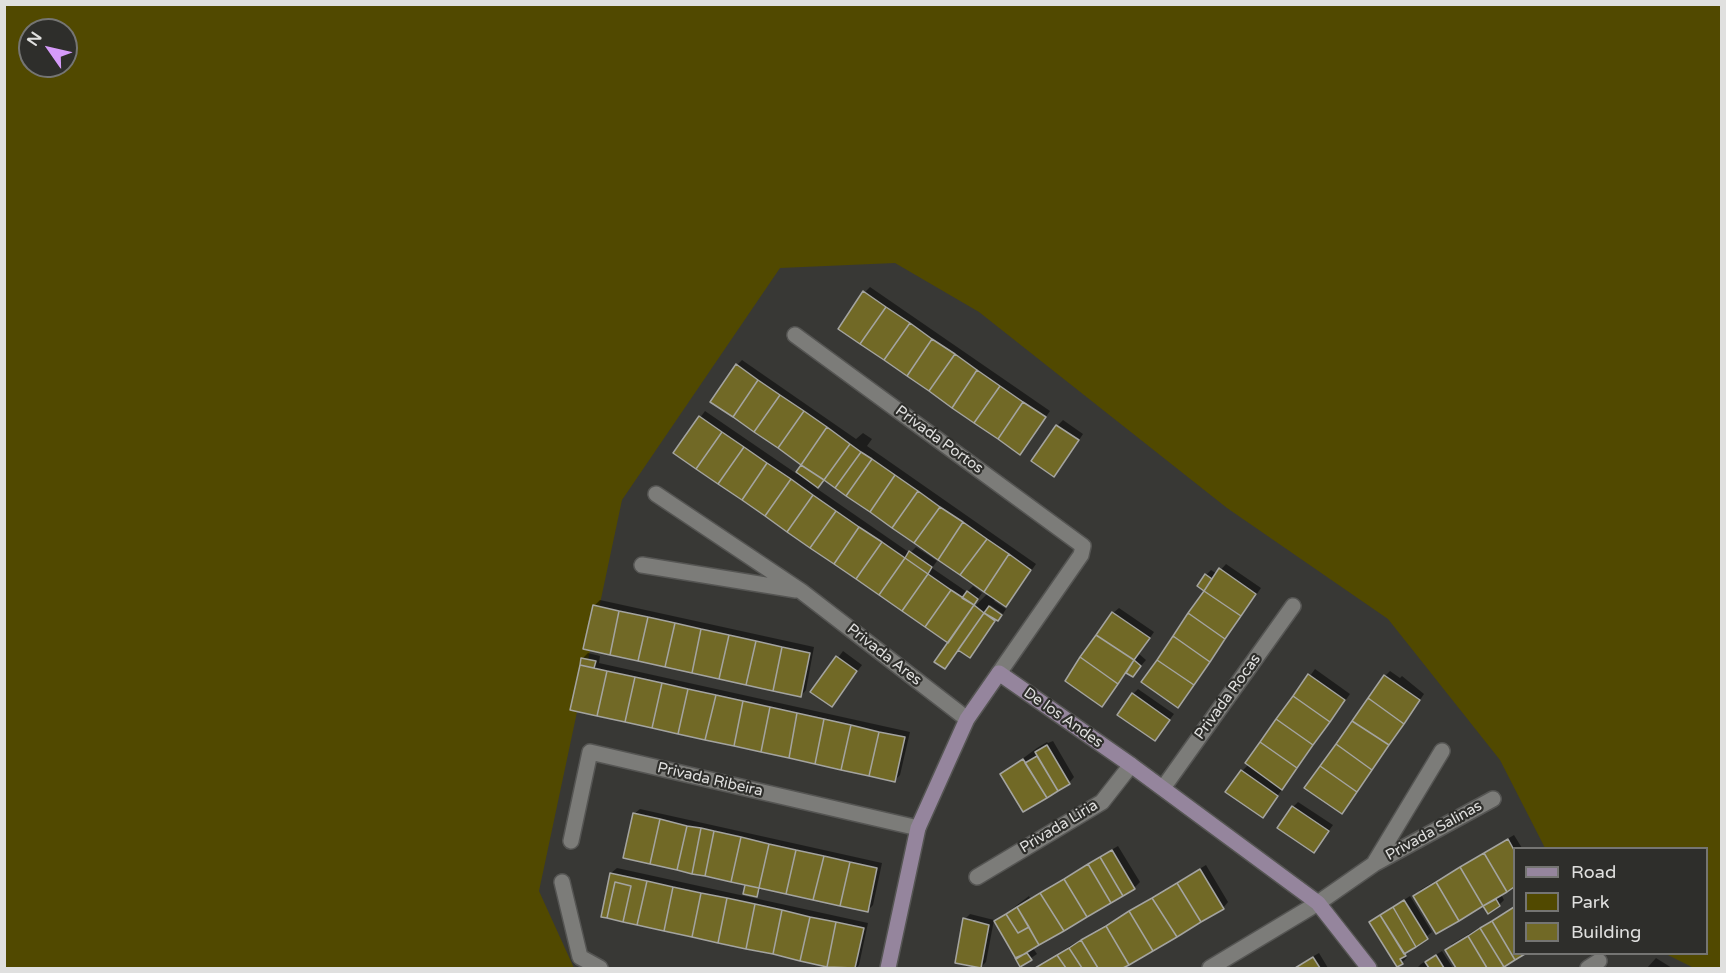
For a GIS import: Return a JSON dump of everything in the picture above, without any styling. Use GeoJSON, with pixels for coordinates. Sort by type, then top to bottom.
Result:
{"type":"FeatureCollection","features":[{"type":"Feature","properties":{"kind":"street","name":"Privada Portos"},"geometry":{"type":"LineString","coordinates":[[795,335],[1083,546],[1081,555],[999,673]]}},
{"type":"Feature","properties":{"kind":"street","name":"Privada Ares"},"geometry":{"type":"LineString","coordinates":[[656,494],[801,591],[968,719]]}},
{"type":"Feature","properties":{"kind":"street","name":"Privada Ares"},"geometry":{"type":"LineString","coordinates":[[642,565],[801,591]]}},
{"type":"Feature","properties":{"kind":"street","name":"Privada Rocas"},"geometry":{"type":"LineString","coordinates":[[1162,788],[1293,606]]}},
{"type":"Feature","properties":{"kind":"street"},"geometry":{"type":"LineString","coordinates":[[888,969],[918,828],[968,719],[999,673]]}},
{"type":"Feature","properties":{"kind":"street","name":"De los Andes"},"geometry":{"type":"LineString","coordinates":[[999,673],[1131,765],[1318,903],[1369,969]]}},
{"type":"Feature","properties":{"kind":"street","name":"Privada Salinas"},"geometry":{"type":"LineString","coordinates":[[1374,864],[1442,751]]}},
{"type":"Feature","properties":{"kind":"street","name":"Privada Ribeira"},"geometry":{"type":"LineString","coordinates":[[571,841],[591,753],[918,828]]}},
{"type":"Feature","properties":{"kind":"street","name":"Privada Liria"},"geometry":{"type":"LineString","coordinates":[[977,877],[1102,802],[1131,765]]}},
{"type":"Feature","properties":{"kind":"street","name":"Privada Salinas"},"geometry":{"type":"LineString","coordinates":[[1210,969],[1318,903],[1374,864],[1493,799]]}},
{"type":"Feature","properties":{"kind":"street"},"geometry":{"type":"LineString","coordinates":[[562,882],[580,957],[600,969]]}},
{"type":"Feature","properties":{"kind":"green space"},"geometry":{"type":"Polygon","coordinates":[[[5,5],[1721,5],[1721,968],[1694,968],[1668,955],[1708,955],[1708,847],[1544,847],[1500,760],[1388,619],[1227,508],[979,312],[895,263],[780,268],[622,500],[539,891],[574,968],[5,968],[5,5]]]}},
{"type":"Feature","properties":{"kind":"building"},"geometry":{"type":"Polygon","coordinates":[[[863,291],[886,307],[860,344],[838,329],[863,291]]]}},
{"type":"Feature","properties":{"kind":"building"},"geometry":{"type":"Polygon","coordinates":[[[886,307],[910,323],[884,360],[860,344],[886,307]]]}},
{"type":"Feature","properties":{"kind":"building"},"geometry":{"type":"Polygon","coordinates":[[[910,323],[932,339],[907,376],[884,360],[910,323]]]}},
{"type":"Feature","properties":{"kind":"building"},"geometry":{"type":"Polygon","coordinates":[[[932,339],[955,354],[929,391],[907,376],[932,339]]]}},
{"type":"Feature","properties":{"kind":"building"},"geometry":{"type":"Polygon","coordinates":[[[955,354],[977,370],[952,408],[929,391],[955,354]]]}},
{"type":"Feature","properties":{"kind":"building"},"geometry":{"type":"Polygon","coordinates":[[[736,364],[758,380],[733,417],[710,402],[736,364]]]}},
{"type":"Feature","properties":{"kind":"building"},"geometry":{"type":"Polygon","coordinates":[[[977,370],[1000,386],[974,423],[952,408],[977,370]]]}},
{"type":"Feature","properties":{"kind":"building"},"geometry":{"type":"Polygon","coordinates":[[[758,380],[780,395],[754,432],[733,417],[758,380]]]}},
{"type":"Feature","properties":{"kind":"building"},"geometry":{"type":"Polygon","coordinates":[[[1000,386],[1023,402],[998,439],[974,423],[1000,386]]]}},
{"type":"Feature","properties":{"kind":"building"},"geometry":{"type":"Polygon","coordinates":[[[780,395],[804,411],[778,448],[754,432],[780,395]]]}},
{"type":"Feature","properties":{"kind":"building"},"geometry":{"type":"Polygon","coordinates":[[[1023,402],[1046,417],[1020,455],[998,439],[1023,402]]]}},
{"type":"Feature","properties":{"kind":"building"},"geometry":{"type":"Polygon","coordinates":[[[804,411],[827,427],[801,465],[778,448],[804,411]]]}},
{"type":"Feature","properties":{"kind":"building"},"geometry":{"type":"Polygon","coordinates":[[[699,416],[722,432],[696,469],[673,453],[699,416]]]}},
{"type":"Feature","properties":{"kind":"building"},"geometry":{"type":"Polygon","coordinates":[[[1056,425],[1079,440],[1054,477],[1031,461],[1056,425]]]}},
{"type":"Feature","properties":{"kind":"building"},"geometry":{"type":"Polygon","coordinates":[[[827,427],[850,444],[824,480],[801,465],[827,427]]]}},
{"type":"Feature","properties":{"kind":"building"},"geometry":{"type":"Polygon","coordinates":[[[722,432],[744,447],[718,484],[696,469],[722,432]]]}},
{"type":"Feature","properties":{"kind":"building"},"geometry":{"type":"Polygon","coordinates":[[[850,444],[861,452],[835,488],[824,480],[850,444]]]}},
{"type":"Feature","properties":{"kind":"building"},"geometry":{"type":"Polygon","coordinates":[[[744,447],[767,463],[742,500],[718,484],[744,447]]]}},
{"type":"Feature","properties":{"kind":"building"},"geometry":{"type":"Polygon","coordinates":[[[861,452],[872,459],[846,496],[835,488],[861,452]]]}},
{"type":"Feature","properties":{"kind":"building"},"geometry":{"type":"Polygon","coordinates":[[[872,459],[895,475],[870,512],[846,496],[872,459]]]}},
{"type":"Feature","properties":{"kind":"building"},"geometry":{"type":"Polygon","coordinates":[[[767,463],[791,479],[765,516],[742,500],[767,463]]]}},
{"type":"Feature","properties":{"kind":"building"},"geometry":{"type":"Polygon","coordinates":[[[801,465],[824,480],[818,488],[796,472],[801,465]]]}},
{"type":"Feature","properties":{"kind":"building"},"geometry":{"type":"Polygon","coordinates":[[[895,475],[918,491],[892,528],[870,512],[895,475]]]}},
{"type":"Feature","properties":{"kind":"building"},"geometry":{"type":"Polygon","coordinates":[[[791,479],[813,495],[787,532],[765,516],[791,479]]]}},
{"type":"Feature","properties":{"kind":"building"},"geometry":{"type":"Polygon","coordinates":[[[918,491],[940,507],[914,543],[892,528],[918,491]]]}},
{"type":"Feature","properties":{"kind":"building"},"geometry":{"type":"Polygon","coordinates":[[[813,495],[836,511],[810,548],[787,532],[813,495]]]}},
{"type":"Feature","properties":{"kind":"building"},"geometry":{"type":"Polygon","coordinates":[[[940,507],[963,522],[938,560],[914,543],[940,507]]]}},
{"type":"Feature","properties":{"kind":"building"},"geometry":{"type":"Polygon","coordinates":[[[836,511],[859,527],[834,564],[810,548],[836,511]]]}},
{"type":"Feature","properties":{"kind":"building"},"geometry":{"type":"Polygon","coordinates":[[[963,522],[987,539],[960,575],[938,560],[963,522]]]}},
{"type":"Feature","properties":{"kind":"building"},"geometry":{"type":"Polygon","coordinates":[[[859,527],[882,542],[856,579],[834,564],[859,527]]]}},
{"type":"Feature","properties":{"kind":"building"},"geometry":{"type":"Polygon","coordinates":[[[987,539],[1009,554],[984,592],[960,575],[987,539]]]}},
{"type":"Feature","properties":{"kind":"building"},"geometry":{"type":"Polygon","coordinates":[[[882,542],[905,558],[879,595],[856,579],[882,542]]]}},
{"type":"Feature","properties":{"kind":"building"},"geometry":{"type":"Polygon","coordinates":[[[909,551],[932,567],[928,574],[905,558],[909,551]]]}},
{"type":"Feature","properties":{"kind":"building"},"geometry":{"type":"Polygon","coordinates":[[[1009,554],[1031,570],[1006,607],[984,592],[1009,554]]]}},
{"type":"Feature","properties":{"kind":"building"},"geometry":{"type":"Polygon","coordinates":[[[905,558],[928,574],[902,611],[879,595],[905,558]]]}},
{"type":"Feature","properties":{"kind":"building"},"geometry":{"type":"Polygon","coordinates":[[[1219,568],[1256,594],[1241,616],[1204,591],[1219,568]]]}},
{"type":"Feature","properties":{"kind":"building"},"geometry":{"type":"Polygon","coordinates":[[[928,574],[951,590],[925,627],[902,611],[928,574]]]}},
{"type":"Feature","properties":{"kind":"building"},"geometry":{"type":"Polygon","coordinates":[[[1205,574],[1212,579],[1204,591],[1197,586],[1205,574]]]}},
{"type":"Feature","properties":{"kind":"building"},"geometry":{"type":"Polygon","coordinates":[[[951,590],[974,605],[948,643],[925,627],[951,590]]]}},
{"type":"Feature","properties":{"kind":"building"},"geometry":{"type":"Polygon","coordinates":[[[967,591],[978,599],[974,605],[962,598],[967,591]]]}},
{"type":"Feature","properties":{"kind":"building"},"geometry":{"type":"Polygon","coordinates":[[[1204,591],[1241,616],[1225,639],[1188,613],[1204,591]]]}},
{"type":"Feature","properties":{"kind":"building"},"geometry":{"type":"Polygon","coordinates":[[[593,605],[619,611],[610,655],[583,649],[593,605]]]}},
{"type":"Feature","properties":{"kind":"building"},"geometry":{"type":"Polygon","coordinates":[[[974,605],[984,613],[945,669],[934,662],[974,605]]]}},
{"type":"Feature","properties":{"kind":"building"},"geometry":{"type":"Polygon","coordinates":[[[989,606],[1002,615],[998,621],[984,613],[989,606]]]}},
{"type":"Feature","properties":{"kind":"building"},"geometry":{"type":"Polygon","coordinates":[[[619,611],[648,617],[638,661],[610,655],[619,611]]]}},
{"type":"Feature","properties":{"kind":"building"},"geometry":{"type":"Polygon","coordinates":[[[1112,612],[1150,638],[1134,660],[1096,635],[1112,612]]]}},
{"type":"Feature","properties":{"kind":"building"},"geometry":{"type":"Polygon","coordinates":[[[984,613],[995,621],[970,658],[958,650],[984,613]]]}},
{"type":"Feature","properties":{"kind":"building"},"geometry":{"type":"Polygon","coordinates":[[[1188,613],[1225,639],[1210,662],[1173,636],[1188,613]]]}},
{"type":"Feature","properties":{"kind":"building"},"geometry":{"type":"Polygon","coordinates":[[[648,617],[675,623],[665,667],[638,661],[648,617]]]}},
{"type":"Feature","properties":{"kind":"building"},"geometry":{"type":"Polygon","coordinates":[[[675,623],[701,629],[692,673],[665,667],[675,623]]]}},
{"type":"Feature","properties":{"kind":"building"},"geometry":{"type":"Polygon","coordinates":[[[701,629],[729,635],[719,679],[692,673],[701,629]]]}},
{"type":"Feature","properties":{"kind":"building"},"geometry":{"type":"Polygon","coordinates":[[[729,635],[756,641],[746,685],[719,679],[729,635]]]}},
{"type":"Feature","properties":{"kind":"building"},"geometry":{"type":"Polygon","coordinates":[[[1096,635],[1134,660],[1118,684],[1080,657],[1096,635]]]}},
{"type":"Feature","properties":{"kind":"building"},"geometry":{"type":"Polygon","coordinates":[[[1173,636],[1210,662],[1194,685],[1157,660],[1173,636]]]}},
{"type":"Feature","properties":{"kind":"building"},"geometry":{"type":"Polygon","coordinates":[[[756,641],[782,647],[773,691],[746,685],[756,641]]]}},
{"type":"Feature","properties":{"kind":"building"},"geometry":{"type":"Polygon","coordinates":[[[782,647],[810,653],[801,697],[773,691],[782,647]]]}},
{"type":"Feature","properties":{"kind":"building"},"geometry":{"type":"Polygon","coordinates":[[[836,656],[857,671],[832,707],[810,692],[836,656]]]}},
{"type":"Feature","properties":{"kind":"building"},"geometry":{"type":"Polygon","coordinates":[[[1080,657],[1118,684],[1102,707],[1065,681],[1080,657]]]}},
{"type":"Feature","properties":{"kind":"building"},"geometry":{"type":"Polygon","coordinates":[[[581,658],[596,661],[594,668],[580,665],[581,658]]]}},
{"type":"Feature","properties":{"kind":"building"},"geometry":{"type":"Polygon","coordinates":[[[1134,660],[1141,666],[1133,677],[1126,673],[1134,660]]]}},
{"type":"Feature","properties":{"kind":"building"},"geometry":{"type":"Polygon","coordinates":[[[1157,660],[1194,685],[1178,708],[1141,682],[1157,660]]]}},
{"type":"Feature","properties":{"kind":"building"},"geometry":{"type":"Polygon","coordinates":[[[580,665],[607,671],[597,716],[570,710],[580,665]]]}},
{"type":"Feature","properties":{"kind":"building"},"geometry":{"type":"Polygon","coordinates":[[[607,671],[635,677],[625,722],[597,716],[607,671]]]}},
{"type":"Feature","properties":{"kind":"building"},"geometry":{"type":"Polygon","coordinates":[[[1308,674],[1345,700],[1330,722],[1293,696],[1308,674]]]}},
{"type":"Feature","properties":{"kind":"building"},"geometry":{"type":"Polygon","coordinates":[[[1384,675],[1420,700],[1404,724],[1368,698],[1384,675]]]}},
{"type":"Feature","properties":{"kind":"building"},"geometry":{"type":"Polygon","coordinates":[[[635,677],[662,683],[652,728],[625,722],[635,677]]]}},
{"type":"Feature","properties":{"kind":"building"},"geometry":{"type":"Polygon","coordinates":[[[662,683],[688,689],[678,734],[652,728],[662,683]]]}},
{"type":"Feature","properties":{"kind":"building"},"geometry":{"type":"Polygon","coordinates":[[[688,689],[716,695],[705,740],[678,734],[688,689]]]}},
{"type":"Feature","properties":{"kind":"building"},"geometry":{"type":"Polygon","coordinates":[[[1132,693],[1170,720],[1155,741],[1117,715],[1132,693]]]}},
{"type":"Feature","properties":{"kind":"building"},"geometry":{"type":"Polygon","coordinates":[[[716,695],[743,701],[734,746],[705,740],[716,695]]]}},
{"type":"Feature","properties":{"kind":"building"},"geometry":{"type":"Polygon","coordinates":[[[1293,696],[1330,722],[1313,745],[1276,719],[1293,696]]]}},
{"type":"Feature","properties":{"kind":"building"},"geometry":{"type":"Polygon","coordinates":[[[1368,698],[1404,724],[1389,745],[1352,721],[1368,698]]]}},
{"type":"Feature","properties":{"kind":"building"},"geometry":{"type":"Polygon","coordinates":[[[743,701],[770,707],[761,752],[734,746],[743,701]]]}},
{"type":"Feature","properties":{"kind":"building"},"geometry":{"type":"Polygon","coordinates":[[[770,707],[797,713],[789,758],[761,752],[770,707]]]}},
{"type":"Feature","properties":{"kind":"building"},"geometry":{"type":"Polygon","coordinates":[[[797,713],[824,719],[815,764],[789,758],[797,713]]]}},
{"type":"Feature","properties":{"kind":"building"},"geometry":{"type":"Polygon","coordinates":[[[824,719],[851,725],[841,770],[815,764],[824,719]]]}},
{"type":"Feature","properties":{"kind":"building"},"geometry":{"type":"Polygon","coordinates":[[[1276,719],[1313,745],[1297,768],[1260,742],[1276,719]]]}},
{"type":"Feature","properties":{"kind":"building"},"geometry":{"type":"Polygon","coordinates":[[[1352,721],[1389,745],[1372,770],[1336,744],[1352,721]]]}},
{"type":"Feature","properties":{"kind":"building"},"geometry":{"type":"Polygon","coordinates":[[[851,725],[879,732],[869,776],[841,770],[851,725]]]}},
{"type":"Feature","properties":{"kind":"building"},"geometry":{"type":"Polygon","coordinates":[[[879,732],[905,737],[895,782],[869,776],[879,732]]]}},
{"type":"Feature","properties":{"kind":"building"},"geometry":{"type":"Polygon","coordinates":[[[1260,742],[1297,768],[1282,790],[1245,763],[1260,742]]]}},
{"type":"Feature","properties":{"kind":"building"},"geometry":{"type":"Polygon","coordinates":[[[1336,744],[1372,770],[1357,792],[1320,766],[1336,744]]]}},
{"type":"Feature","properties":{"kind":"building"},"geometry":{"type":"Polygon","coordinates":[[[1047,745],[1070,784],[1058,791],[1035,752],[1047,745]]]}},
{"type":"Feature","properties":{"kind":"building"},"geometry":{"type":"Polygon","coordinates":[[[1037,756],[1058,791],[1047,798],[1025,763],[1037,756]]]}},
{"type":"Feature","properties":{"kind":"building"},"geometry":{"type":"Polygon","coordinates":[[[1023,759],[1047,798],[1023,812],[1000,774],[1023,759]]]}},
{"type":"Feature","properties":{"kind":"building"},"geometry":{"type":"Polygon","coordinates":[[[1320,766],[1357,792],[1342,814],[1304,788],[1320,766]]]}},
{"type":"Feature","properties":{"kind":"building"},"geometry":{"type":"Polygon","coordinates":[[[1241,770],[1278,796],[1263,818],[1225,792],[1241,770]]]}},
{"type":"Feature","properties":{"kind":"building"},"geometry":{"type":"Polygon","coordinates":[[[1292,806],[1329,831],[1314,853],[1277,828],[1292,806]]]}},
{"type":"Feature","properties":{"kind":"building"},"geometry":{"type":"Polygon","coordinates":[[[633,813],[660,819],[650,864],[623,858],[633,813]]]}},
{"type":"Feature","properties":{"kind":"building"},"geometry":{"type":"Polygon","coordinates":[[[660,819],[687,826],[677,870],[650,864],[660,819]]]}},
{"type":"Feature","properties":{"kind":"building"},"geometry":{"type":"Polygon","coordinates":[[[687,826],[701,828],[692,874],[677,870],[687,826]]]}},
{"type":"Feature","properties":{"kind":"building"},"geometry":{"type":"Polygon","coordinates":[[[701,828],[714,831],[705,876],[692,874],[701,828]]]}},
{"type":"Feature","properties":{"kind":"building"},"geometry":{"type":"Polygon","coordinates":[[[714,831],[741,837],[731,882],[705,876],[714,831]]]}},
{"type":"Feature","properties":{"kind":"building"},"geometry":{"type":"Polygon","coordinates":[[[741,837],[769,844],[759,888],[731,882],[741,837]]]}},
{"type":"Feature","properties":{"kind":"building"},"geometry":{"type":"Polygon","coordinates":[[[1508,839],[1513,848],[1513,888],[1507,892],[1484,853],[1508,839]]]}},
{"type":"Feature","properties":{"kind":"building"},"geometry":{"type":"Polygon","coordinates":[[[769,844],[796,850],[786,894],[759,888],[769,844]]]}},
{"type":"Feature","properties":{"kind":"building"},"geometry":{"type":"Polygon","coordinates":[[[796,850],[824,856],[813,900],[786,894],[796,850]]]}},
{"type":"Feature","properties":{"kind":"building"},"geometry":{"type":"Polygon","coordinates":[[[1112,850],[1135,889],[1123,896],[1100,857],[1112,850]]]}},
{"type":"Feature","properties":{"kind":"building"},"geometry":{"type":"Polygon","coordinates":[[[1484,853],[1507,892],[1483,906],[1460,867],[1484,853]]]}},
{"type":"Feature","properties":{"kind":"building"},"geometry":{"type":"Polygon","coordinates":[[[824,856],[850,862],[840,906],[813,900],[824,856]]]}},
{"type":"Feature","properties":{"kind":"building"},"geometry":{"type":"Polygon","coordinates":[[[1100,857],[1123,896],[1111,903],[1088,864],[1100,857]]]}},
{"type":"Feature","properties":{"kind":"building"},"geometry":{"type":"Polygon","coordinates":[[[850,862],[877,868],[868,912],[840,906],[850,862]]]}},
{"type":"Feature","properties":{"kind":"building"},"geometry":{"type":"Polygon","coordinates":[[[1088,864],[1111,903],[1087,917],[1064,879],[1088,864]]]}},
{"type":"Feature","properties":{"kind":"building"},"geometry":{"type":"Polygon","coordinates":[[[1460,867],[1483,906],[1459,921],[1436,882],[1460,867]]]}},
{"type":"Feature","properties":{"kind":"building"},"geometry":{"type":"Polygon","coordinates":[[[1200,869],[1224,909],[1201,922],[1177,883],[1200,869]]]}},
{"type":"Feature","properties":{"kind":"building"},"geometry":{"type":"Polygon","coordinates":[[[610,873],[647,881],[637,925],[623,922],[631,886],[615,882],[607,918],[601,917],[610,873]]]}},
{"type":"Feature","properties":{"kind":"building"},"geometry":{"type":"Polygon","coordinates":[[[1064,879],[1087,917],[1064,931],[1040,893],[1064,879]]]}},
{"type":"Feature","properties":{"kind":"building"},"geometry":{"type":"Polygon","coordinates":[[[647,881],[673,887],[664,931],[637,925],[647,881]]]}},
{"type":"Feature","properties":{"kind":"building"},"geometry":{"type":"Polygon","coordinates":[[[615,882],[631,886],[623,922],[607,918],[615,882]]]}},
{"type":"Feature","properties":{"kind":"building"},"geometry":{"type":"Polygon","coordinates":[[[1436,882],[1459,921],[1436,934],[1413,896],[1436,882]]]}},
{"type":"Feature","properties":{"kind":"building"},"geometry":{"type":"Polygon","coordinates":[[[1177,883],[1201,922],[1177,937],[1152,898],[1177,883]]]}},
{"type":"Feature","properties":{"kind":"building"},"geometry":{"type":"Polygon","coordinates":[[[745,885],[759,888],[757,897],[743,894],[745,885]]]}},
{"type":"Feature","properties":{"kind":"building"},"geometry":{"type":"Polygon","coordinates":[[[673,887],[701,893],[692,937],[664,931],[673,887]]]}},
{"type":"Feature","properties":{"kind":"building"},"geometry":{"type":"Polygon","coordinates":[[[701,893],[727,898],[718,943],[692,937],[701,893]]]}},
{"type":"Feature","properties":{"kind":"building"},"geometry":{"type":"Polygon","coordinates":[[[1040,893],[1064,931],[1039,945],[1017,907],[1040,893]]]}},
{"type":"Feature","properties":{"kind":"building"},"geometry":{"type":"Polygon","coordinates":[[[727,898],[755,904],[746,949],[718,943],[727,898]]]}},
{"type":"Feature","properties":{"kind":"building"},"geometry":{"type":"Polygon","coordinates":[[[1152,898],[1177,937],[1153,951],[1129,911],[1152,898]]]}},
{"type":"Feature","properties":{"kind":"building"},"geometry":{"type":"Polygon","coordinates":[[[1496,899],[1500,906],[1488,914],[1483,906],[1496,899]]]}},
{"type":"Feature","properties":{"kind":"building"},"geometry":{"type":"Polygon","coordinates":[[[1404,900],[1428,939],[1416,947],[1393,907],[1404,900]]]}},
{"type":"Feature","properties":{"kind":"building"},"geometry":{"type":"Polygon","coordinates":[[[755,904],[782,910],[773,954],[746,949],[755,904]]]}},
{"type":"Feature","properties":{"kind":"building"},"geometry":{"type":"Polygon","coordinates":[[[1017,907],[1029,927],[1018,933],[1006,914],[1017,907]]]}},
{"type":"Feature","properties":{"kind":"building"},"geometry":{"type":"Polygon","coordinates":[[[1393,907],[1416,947],[1404,954],[1380,915],[1393,907]]]}},
{"type":"Feature","properties":{"kind":"building"},"geometry":{"type":"Polygon","coordinates":[[[1513,908],[1513,955],[1523,955],[1515,960],[1492,921],[1513,908]]]}},
{"type":"Feature","properties":{"kind":"building"},"geometry":{"type":"Polygon","coordinates":[[[782,910],[810,917],[800,961],[773,954],[782,910]]]}},
{"type":"Feature","properties":{"kind":"building"},"geometry":{"type":"Polygon","coordinates":[[[1129,911],[1153,951],[1129,965],[1106,926],[1129,911]]]}},
{"type":"Feature","properties":{"kind":"building"},"geometry":{"type":"Polygon","coordinates":[[[1006,914],[1018,933],[1029,927],[1039,945],[1016,959],[994,921],[1006,914]]]}},
{"type":"Feature","properties":{"kind":"building"},"geometry":{"type":"Polygon","coordinates":[[[1380,915],[1406,956],[1400,959],[1403,964],[1397,967],[1369,922],[1380,915]]]}},
{"type":"Feature","properties":{"kind":"building"},"geometry":{"type":"Polygon","coordinates":[[[810,917],[836,922],[827,967],[800,961],[810,917]]]}},
{"type":"Feature","properties":{"kind":"building"},"geometry":{"type":"Polygon","coordinates":[[[963,918],[989,925],[981,968],[955,963],[963,918]]]}},
{"type":"Feature","properties":{"kind":"building"},"geometry":{"type":"Polygon","coordinates":[[[1492,921],[1515,960],[1504,967],[1480,928],[1492,921]]]}},
{"type":"Feature","properties":{"kind":"building"},"geometry":{"type":"Polygon","coordinates":[[[836,922],[864,928],[855,968],[827,967],[836,922]]]}},
{"type":"Feature","properties":{"kind":"building"},"geometry":{"type":"Polygon","coordinates":[[[1106,926],[1129,965],[1123,968],[1098,968],[1081,940],[1106,926]]]}},
{"type":"Feature","properties":{"kind":"building"},"geometry":{"type":"Polygon","coordinates":[[[1480,928],[1504,967],[1487,968],[1468,936],[1480,928]]]}},
{"type":"Feature","properties":{"kind":"building"},"geometry":{"type":"Polygon","coordinates":[[[1468,936],[1487,968],[1456,968],[1445,950],[1468,936]]]}},
{"type":"Feature","properties":{"kind":"building"},"geometry":{"type":"Polygon","coordinates":[[[1081,940],[1098,968],[1082,968],[1069,948],[1081,940]]]}},
{"type":"Feature","properties":{"kind":"building"},"geometry":{"type":"Polygon","coordinates":[[[1069,948],[1082,968],[1066,968],[1057,955],[1069,948]]]}},
{"type":"Feature","properties":{"kind":"building"},"geometry":{"type":"Polygon","coordinates":[[[1027,953],[1032,960],[1020,967],[1015,958],[1027,953]]]}},
{"type":"Feature","properties":{"kind":"building"},"geometry":{"type":"Polygon","coordinates":[[[1057,955],[1066,968],[1035,968],[1057,955]]]}},
{"type":"Feature","properties":{"kind":"building"},"geometry":{"type":"Polygon","coordinates":[[[1436,955],[1444,968],[1429,968],[1425,962],[1436,955]]]}},
{"type":"Feature","properties":{"kind":"building"},"geometry":{"type":"Polygon","coordinates":[[[1313,957],[1320,968],[1295,968],[1313,957]]]}}]}
